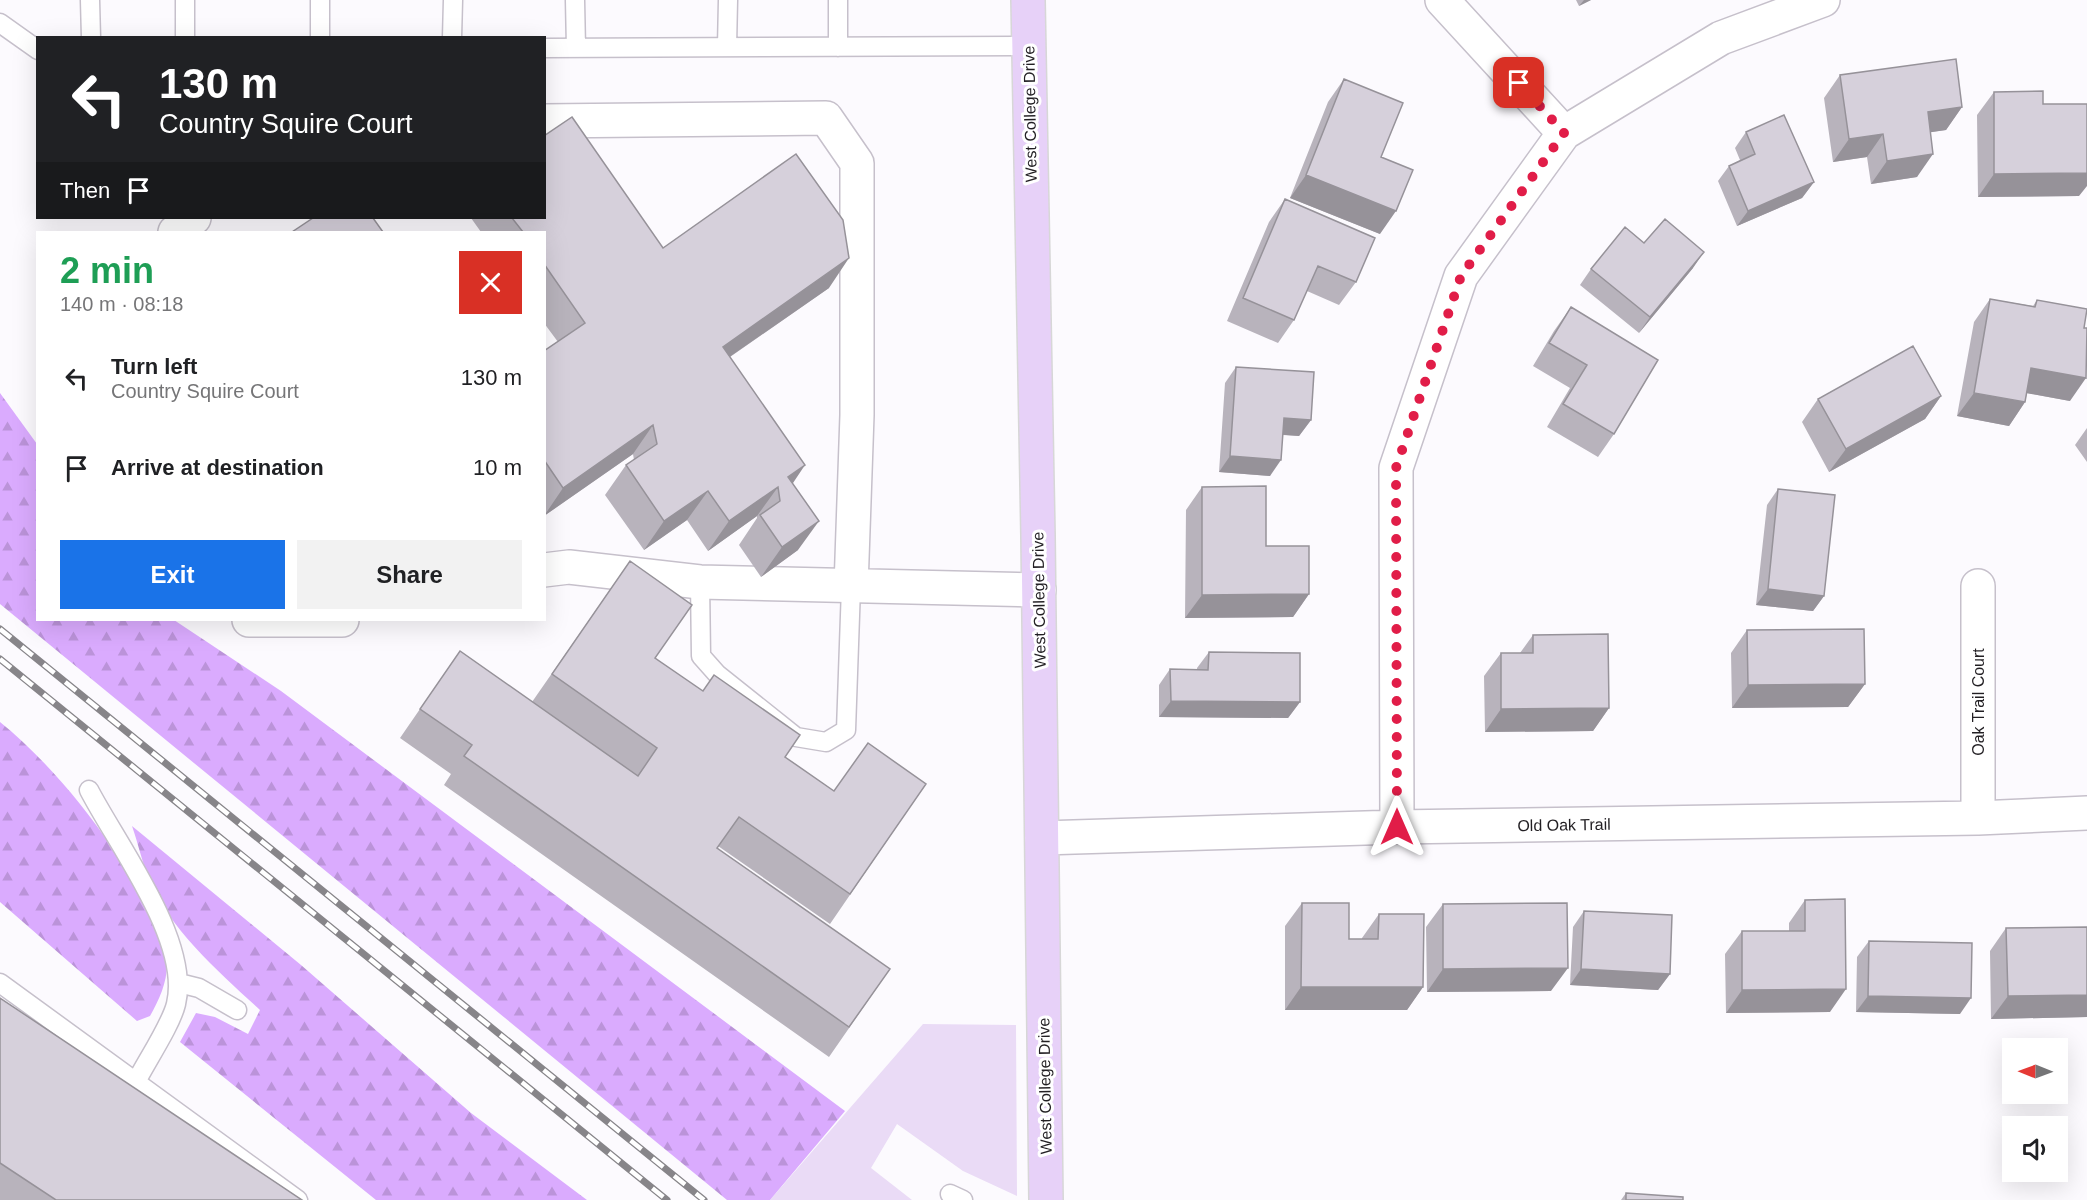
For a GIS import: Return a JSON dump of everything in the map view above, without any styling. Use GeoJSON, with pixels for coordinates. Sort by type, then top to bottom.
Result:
{"type":"FeatureCollection","features":[{"type":"Feature","properties":{"kind":"main road","name":"West College Drive"},"geometry":{"type":"LineString","coordinates":[[1028,0],[1039,590],[1046,1200]]}},
{"type":"Feature","properties":{"kind":"street"},"geometry":{"type":"LineString","coordinates":[[1442,0],[1564,133]]}},
{"type":"Feature","properties":{"kind":"street"},"geometry":{"type":"LineString","coordinates":[[1397,827],[1396,468],[1461,276],[1564,133],[1721,38],[1823,0]]}},
{"type":"Feature","properties":{"kind":"street"},"geometry":{"type":"LineString","coordinates":[[546,121],[826,117],[857,163],[857,415],[851,587]]}},
{"type":"Feature","properties":{"kind":"street"},"geometry":{"type":"LineString","coordinates":[[175,231],[193,219]]}},
{"type":"Feature","properties":{"kind":"street"},"geometry":{"type":"LineString","coordinates":[[546,570],[569,567],[700,582],[1039,590]]}},
{"type":"Feature","properties":{"kind":"street","name":"Oak Trail Court"},"geometry":{"type":"LineString","coordinates":[[1978,586],[1978,818]]}},
{"type":"Feature","properties":{"kind":"street","name":"Old Oak Trail"},"geometry":{"type":"LineString","coordinates":[[1042,837],[1397,827],[1978,818],[2087,813]]}},
{"type":"Feature","properties":{"kind":"lane"},"geometry":{"type":"LineString","coordinates":[[90,0],[91,36]]}},
{"type":"Feature","properties":{"kind":"lane"},"geometry":{"type":"LineString","coordinates":[[185,0],[185,36]]}},
{"type":"Feature","properties":{"kind":"lane"},"geometry":{"type":"LineString","coordinates":[[320,0],[320,36]]}},
{"type":"Feature","properties":{"kind":"lane"},"geometry":{"type":"LineString","coordinates":[[452,36],[453,0]]}},
{"type":"Feature","properties":{"kind":"lane"},"geometry":{"type":"LineString","coordinates":[[575,0],[576,48]]}},
{"type":"Feature","properties":{"kind":"lane"},"geometry":{"type":"LineString","coordinates":[[728,0],[728,47]]}},
{"type":"Feature","properties":{"kind":"lane"},"geometry":{"type":"LineString","coordinates":[[838,0],[838,47]]}},
{"type":"Feature","properties":{"kind":"lane"},"geometry":{"type":"LineString","coordinates":[[0,23],[36,49]]}},
{"type":"Feature","properties":{"kind":"lane"},"geometry":{"type":"LineString","coordinates":[[546,48],[1028,46]]}},
{"type":"Feature","properties":{"kind":"lane"},"geometry":{"type":"LineString","coordinates":[[700,582],[701,656],[717,674],[796,737],[825,742],[846,730],[851,587]]}},
{"type":"Feature","properties":{"kind":"lane"},"geometry":{"type":"LineString","coordinates":[[89,790],[154,907],[173,949],[179,983],[176,1006],[136,1082]]}},
{"type":"Feature","properties":{"kind":"lane"},"geometry":{"type":"LineString","coordinates":[[0,983],[298,1200]]}},
{"type":"Feature","properties":{"kind":"lane"},"geometry":{"type":"LineString","coordinates":[[179,983],[199,988],[237,1010]]}},
{"type":"Feature","properties":{"kind":"shaded area"},"geometry":{"type":"Polygon","coordinates":[[[923,1024],[1016,1025],[1017,1196],[963,1171],[897,1124],[871,1168],[912,1200],[770,1200],[923,1024]]]}},
{"type":"Feature","properties":{"kind":"green space"},"geometry":{"type":"Polygon","coordinates":[[[0,393],[36,443],[36,621],[176,621],[281,691],[845,1111],[770,1200],[727,1200],[0,604],[0,393]]]}},
{"type":"Feature","properties":{"kind":"green space"},"geometry":{"type":"Polygon","coordinates":[[[0,722],[48,767],[72,794],[115,852],[134,883],[149,913],[167,962],[164,985],[150,1016],[137,1021],[0,902],[0,722]]]}},
{"type":"Feature","properties":{"kind":"green space"},"geometry":{"type":"Polygon","coordinates":[[[132,826],[301,965],[471,1113],[587,1200],[376,1200],[180,1042],[196,1013],[215,1017],[248,1034],[260,1010],[197,950],[169,915],[149,879],[132,826]]]}},
{"type":"Feature","properties":{"kind":"building"},"geometry":{"type":"Polygon","coordinates":[[[1956,59],[1962,107],[1928,112],[1933,154],[1887,161],[1883,134],[1849,139],[1840,75],[1956,59]]]}},
{"type":"Feature","properties":{"kind":"building"},"geometry":{"type":"Polygon","coordinates":[[[1344,79],[1403,103],[1381,157],[1413,170],[1396,211],[1306,175],[1344,79]]]}},
{"type":"Feature","properties":{"kind":"building"},"geometry":{"type":"Polygon","coordinates":[[[2043,91],[2043,104],[2087,104],[2087,173],[1994,174],[1994,92],[2043,91]]]}},
{"type":"Feature","properties":{"kind":"building"},"geometry":{"type":"Polygon","coordinates":[[[1784,115],[1814,182],[1748,211],[1729,166],[1755,154],[1746,132],[1784,115]]]}},
{"type":"Feature","properties":{"kind":"building"},"geometry":{"type":"Polygon","coordinates":[[[572,117],[663,248],[796,154],[843,220],[849,258],[723,347],[805,465],[788,477],[819,521],[782,547],[760,515],[780,501],[778,487],[729,521],[708,491],[664,521],[626,465],[657,444],[653,425],[563,488],[546,463],[546,350],[585,323],[546,267],[546,231],[522,231],[513,219],[546,219],[546,135],[572,117]]]}},
{"type":"Feature","properties":{"kind":"building"},"geometry":{"type":"Polygon","coordinates":[[[1285,199],[1375,238],[1356,282],[1318,266],[1294,320],[1243,298],[1285,199]]]}},
{"type":"Feature","properties":{"kind":"building"},"geometry":{"type":"Polygon","coordinates":[[[312,219],[374,219],[382,231],[294,231],[312,219]]]}},
{"type":"Feature","properties":{"kind":"building"},"geometry":{"type":"Polygon","coordinates":[[[1665,219],[1704,252],[1650,317],[1591,269],[1625,227],[1644,243],[1665,219]]]}},
{"type":"Feature","properties":{"kind":"building"},"geometry":{"type":"Polygon","coordinates":[[[1990,299],[2035,307],[2037,300],[2087,309],[2084,328],[2087,328],[2086,378],[2031,368],[2025,402],[1974,393],[1990,299]]]}},
{"type":"Feature","properties":{"kind":"building"},"geometry":{"type":"Polygon","coordinates":[[[1571,307],[1658,360],[1614,434],[1563,404],[1587,365],[1549,343],[1571,307]]]}},
{"type":"Feature","properties":{"kind":"building"},"geometry":{"type":"Polygon","coordinates":[[[1913,346],[1941,396],[1846,449],[1818,399],[1913,346]]]}},
{"type":"Feature","properties":{"kind":"building"},"geometry":{"type":"Polygon","coordinates":[[[1236,367],[1314,372],[1311,420],[1284,418],[1281,460],[1230,456],[1236,367]]]}},
{"type":"Feature","properties":{"kind":"building"},"geometry":{"type":"Polygon","coordinates":[[[1266,486],[1266,546],[1309,546],[1309,594],[1202,595],[1202,487],[1266,486]]]}},
{"type":"Feature","properties":{"kind":"building"},"geometry":{"type":"Polygon","coordinates":[[[1778,489],[1835,495],[1824,596],[1768,589],[1778,489]]]}},
{"type":"Feature","properties":{"kind":"building"},"geometry":{"type":"Polygon","coordinates":[[[630,561],[692,605],[655,658],[703,691],[714,675],[800,735],[785,757],[834,791],[868,743],[926,784],[850,894],[739,817],[717,848],[890,969],[849,1027],[464,756],[472,745],[420,709],[460,651],[638,776],[657,748],[552,674],[630,561]]]}},
{"type":"Feature","properties":{"kind":"building"},"geometry":{"type":"Polygon","coordinates":[[[1864,629],[1865,684],[1748,685],[1747,630],[1864,629]]]}},
{"type":"Feature","properties":{"kind":"building"},"geometry":{"type":"Polygon","coordinates":[[[1608,634],[1609,708],[1501,709],[1501,653],[1533,653],[1533,635],[1608,634]]]}},
{"type":"Feature","properties":{"kind":"building"},"geometry":{"type":"Polygon","coordinates":[[[1209,652],[1300,653],[1300,702],[1171,701],[1170,669],[1208,670],[1209,652]]]}},
{"type":"Feature","properties":{"kind":"building"},"geometry":{"type":"Polygon","coordinates":[[[1845,899],[1846,989],[1742,990],[1742,931],[1805,931],[1805,900],[1845,899]]]}},
{"type":"Feature","properties":{"kind":"building"},"geometry":{"type":"Polygon","coordinates":[[[1302,903],[1349,903],[1349,939],[1378,939],[1379,914],[1424,914],[1423,987],[1301,987],[1302,903]]]}},
{"type":"Feature","properties":{"kind":"building"},"geometry":{"type":"Polygon","coordinates":[[[1567,903],[1568,968],[1443,969],[1443,904],[1567,903]]]}},
{"type":"Feature","properties":{"kind":"building"},"geometry":{"type":"Polygon","coordinates":[[[1584,911],[1672,915],[1670,974],[1581,969],[1584,911]]]}},
{"type":"Feature","properties":{"kind":"building"},"geometry":{"type":"Polygon","coordinates":[[[2087,927],[2087,995],[2008,996],[2006,928],[2087,927]]]}},
{"type":"Feature","properties":{"kind":"building"},"geometry":{"type":"Polygon","coordinates":[[[1869,941],[1972,943],[1971,998],[1868,996],[1869,941]]]}},
{"type":"Feature","properties":{"kind":"building"},"geometry":{"type":"Polygon","coordinates":[[[0,998],[302,1200],[56,1200],[0,1163],[0,998]]]}},
{"type":"Feature","properties":{"kind":"building"},"geometry":{"type":"Polygon","coordinates":[[[1626,1193],[1683,1197],[1683,1200],[1626,1200],[1626,1193]]]}},
{"type":"Feature","properties":{"kind":"railway"},"geometry":{"type":"LineString","coordinates":[[0,629],[704,1200]]}},
{"type":"Feature","properties":{"kind":"railway"},"geometry":{"type":"LineString","coordinates":[[0,659],[667,1200]]}},
{"type":"Feature","properties":{"kind":"route"},"geometry":{"type":"LineString","coordinates":[[1397,827],[1396,468],[1461,276],[1564,133],[1519,83]]}}]}
